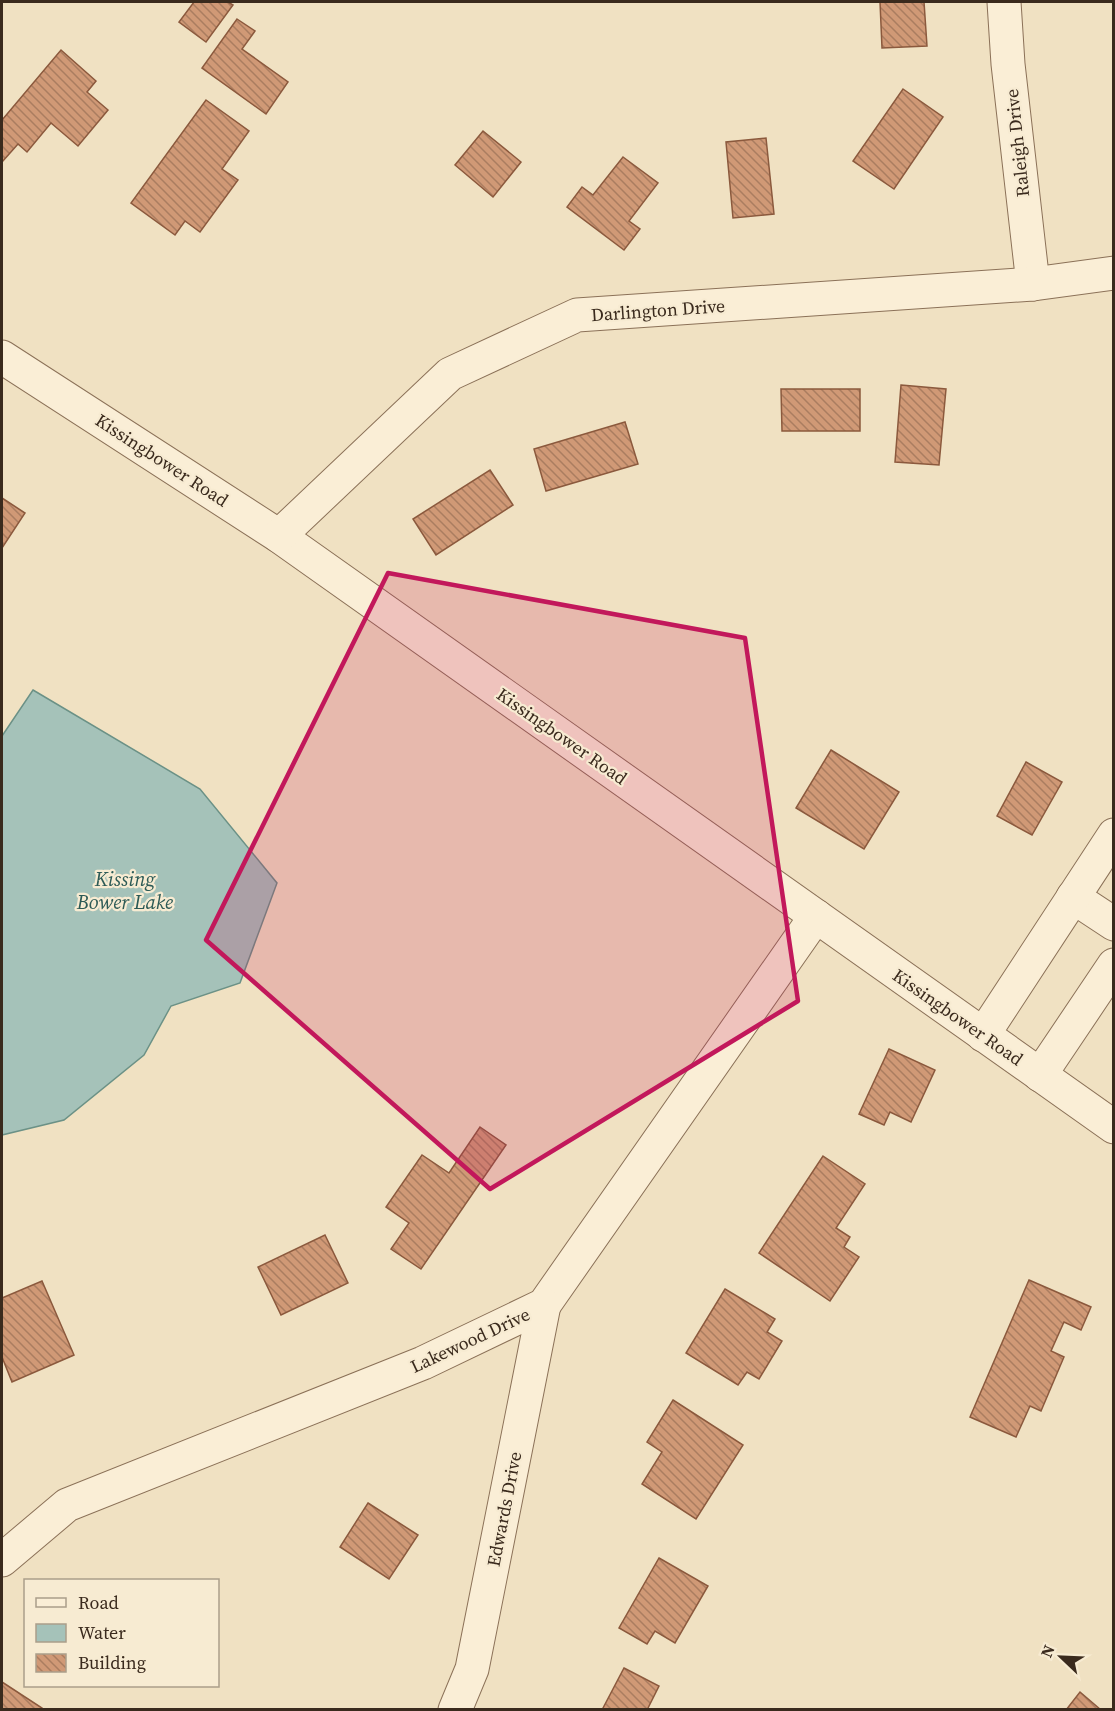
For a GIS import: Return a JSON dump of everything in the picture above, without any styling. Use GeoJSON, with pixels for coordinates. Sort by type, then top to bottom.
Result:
{"type":"FeatureCollection","features":[{"type":"Feature","properties":{"kind":"street","name":"Raleigh Drive"},"geometry":{"type":"LineString","coordinates":[[1004,2],[1008,63],[1033,284]]}},
{"type":"Feature","properties":{"kind":"street","name":"Darlington Drive"},"geometry":{"type":"LineString","coordinates":[[279,536],[450,374],[577,315],[1033,284],[1113,273]]}},
{"type":"Feature","properties":{"kind":"street","name":"Kissingbower Road"},"geometry":{"type":"LineString","coordinates":[[2,357],[279,536],[1113,1127]]}},
{"type":"Feature","properties":{"kind":"street"},"geometry":{"type":"LineString","coordinates":[[983,1035],[1113,835]]}},
{"type":"Feature","properties":{"kind":"street"},"geometry":{"type":"LineString","coordinates":[[1073,897],[1113,924]]}},
{"type":"Feature","properties":{"kind":"street","name":"Lakewood Drive"},"geometry":{"type":"LineString","coordinates":[[2,1560],[67,1506],[423,1363],[544,1305],[816,915]]}},
{"type":"Feature","properties":{"kind":"street"},"geometry":{"type":"LineString","coordinates":[[1040,1075],[1113,965]]}},
{"type":"Feature","properties":{"kind":"street","name":"Edwards Drive"},"geometry":{"type":"LineString","coordinates":[[455,1710],[472,1669],[544,1305]]}},
{"type":"Feature","properties":{"kind":"highlighted area"},"geometry":{"type":"Polygon","coordinates":[[[388,573],[745,638],[798,1001],[490,1189],[206,940],[388,573]]]}},
{"type":"Feature","properties":{"kind":"water","name":"Kissing Bower Lake"},"geometry":{"type":"Polygon","coordinates":[[[33,690],[200,789],[277,883],[240,983],[171,1006],[144,1055],[64,1120],[2,1135],[2,736],[33,690]]]}},
{"type":"Feature","properties":{"kind":"building"},"geometry":{"type":"Polygon","coordinates":[[[194,2],[228,2],[233,5],[206,42],[179,22],[194,2]]]}},
{"type":"Feature","properties":{"kind":"building"},"geometry":{"type":"Polygon","coordinates":[[[880,2],[924,2],[927,46],[882,48],[880,2]]]}},
{"type":"Feature","properties":{"kind":"building"},"geometry":{"type":"Polygon","coordinates":[[[237,19],[255,31],[242,49],[288,82],[266,114],[202,68],[237,19]]]}},
{"type":"Feature","properties":{"kind":"building"},"geometry":{"type":"Polygon","coordinates":[[[61,50],[96,81],[87,92],[108,110],[78,146],[51,123],[27,152],[18,144],[2,162],[2,120],[61,50]]]}},
{"type":"Feature","properties":{"kind":"building"},"geometry":{"type":"Polygon","coordinates":[[[903,89],[943,117],[894,189],[853,161],[903,89]]]}},
{"type":"Feature","properties":{"kind":"building"},"geometry":{"type":"Polygon","coordinates":[[[206,100],[249,131],[222,169],[238,180],[200,232],[185,221],[175,235],[131,203],[206,100]]]}},
{"type":"Feature","properties":{"kind":"building"},"geometry":{"type":"Polygon","coordinates":[[[483,131],[521,162],[493,197],[455,165],[483,131]]]}},
{"type":"Feature","properties":{"kind":"building"},"geometry":{"type":"Polygon","coordinates":[[[766,138],[774,214],[733,218],[726,142],[766,138]]]}},
{"type":"Feature","properties":{"kind":"building"},"geometry":{"type":"Polygon","coordinates":[[[623,157],[658,183],[629,221],[640,229],[624,250],[567,207],[582,187],[593,195],[623,157]]]}},
{"type":"Feature","properties":{"kind":"building"},"geometry":{"type":"Polygon","coordinates":[[[901,385],[946,389],[939,465],[895,462],[901,385]]]}},
{"type":"Feature","properties":{"kind":"building"},"geometry":{"type":"Polygon","coordinates":[[[781,389],[860,389],[860,431],[782,431],[781,389]]]}},
{"type":"Feature","properties":{"kind":"building"},"geometry":{"type":"Polygon","coordinates":[[[625,422],[638,464],[546,491],[534,449],[625,422]]]}},
{"type":"Feature","properties":{"kind":"building"},"geometry":{"type":"Polygon","coordinates":[[[490,470],[513,505],[436,555],[413,519],[490,470]]]}},
{"type":"Feature","properties":{"kind":"building"},"geometry":{"type":"Polygon","coordinates":[[[2,498],[25,513],[2,548],[2,498]]]}},
{"type":"Feature","properties":{"kind":"building"},"geometry":{"type":"Polygon","coordinates":[[[831,750],[899,792],[864,849],[796,808],[831,750]]]}},
{"type":"Feature","properties":{"kind":"building"},"geometry":{"type":"Polygon","coordinates":[[[1026,762],[1062,782],[1032,835],[997,816],[1026,762]]]}},
{"type":"Feature","properties":{"kind":"building"},"geometry":{"type":"Polygon","coordinates":[[[889,1049],[935,1070],[911,1122],[890,1112],[884,1125],[859,1114],[889,1049]]]}},
{"type":"Feature","properties":{"kind":"building"},"geometry":{"type":"Polygon","coordinates":[[[480,1127],[506,1145],[421,1269],[391,1249],[409,1223],[386,1207],[422,1155],[449,1173],[480,1127]]]}},
{"type":"Feature","properties":{"kind":"building"},"geometry":{"type":"Polygon","coordinates":[[[823,1156],[865,1184],[836,1228],[850,1237],[844,1247],[859,1257],[830,1301],[759,1253],[823,1156]]]}},
{"type":"Feature","properties":{"kind":"building"},"geometry":{"type":"Polygon","coordinates":[[[325,1235],[348,1283],[281,1315],[258,1267],[325,1235]]]}},
{"type":"Feature","properties":{"kind":"building"},"geometry":{"type":"Polygon","coordinates":[[[1029,1280],[1091,1307],[1081,1330],[1064,1322],[1051,1351],[1064,1357],[1041,1411],[1030,1406],[1016,1437],[970,1417],[1029,1280]]]}},
{"type":"Feature","properties":{"kind":"building"},"geometry":{"type":"Polygon","coordinates":[[[42,1281],[74,1355],[12,1382],[2,1357],[2,1298],[42,1281]]]}},
{"type":"Feature","properties":{"kind":"building"},"geometry":{"type":"Polygon","coordinates":[[[725,1289],[775,1319],[767,1332],[782,1341],[759,1379],[747,1372],[738,1385],[686,1353],[725,1289]]]}},
{"type":"Feature","properties":{"kind":"building"},"geometry":{"type":"Polygon","coordinates":[[[673,1400],[743,1445],[696,1519],[642,1484],[662,1452],[647,1442],[673,1400]]]}},
{"type":"Feature","properties":{"kind":"building"},"geometry":{"type":"Polygon","coordinates":[[[368,1503],[418,1535],[389,1579],[340,1547],[368,1503]]]}},
{"type":"Feature","properties":{"kind":"building"},"geometry":{"type":"Polygon","coordinates":[[[659,1558],[708,1586],[675,1643],[655,1631],[647,1644],[619,1628],[659,1558]]]}},
{"type":"Feature","properties":{"kind":"building"},"geometry":{"type":"Polygon","coordinates":[[[624,1668],[659,1686],[647,1710],[602,1710],[624,1668]]]}},
{"type":"Feature","properties":{"kind":"building"},"geometry":{"type":"Polygon","coordinates":[[[2,1682],[42,1708],[41,1710],[2,1710],[2,1682]]]}},
{"type":"Feature","properties":{"kind":"building"},"geometry":{"type":"Polygon","coordinates":[[[1080,1692],[1101,1710],[1066,1710],[1080,1692]]]}}]}
